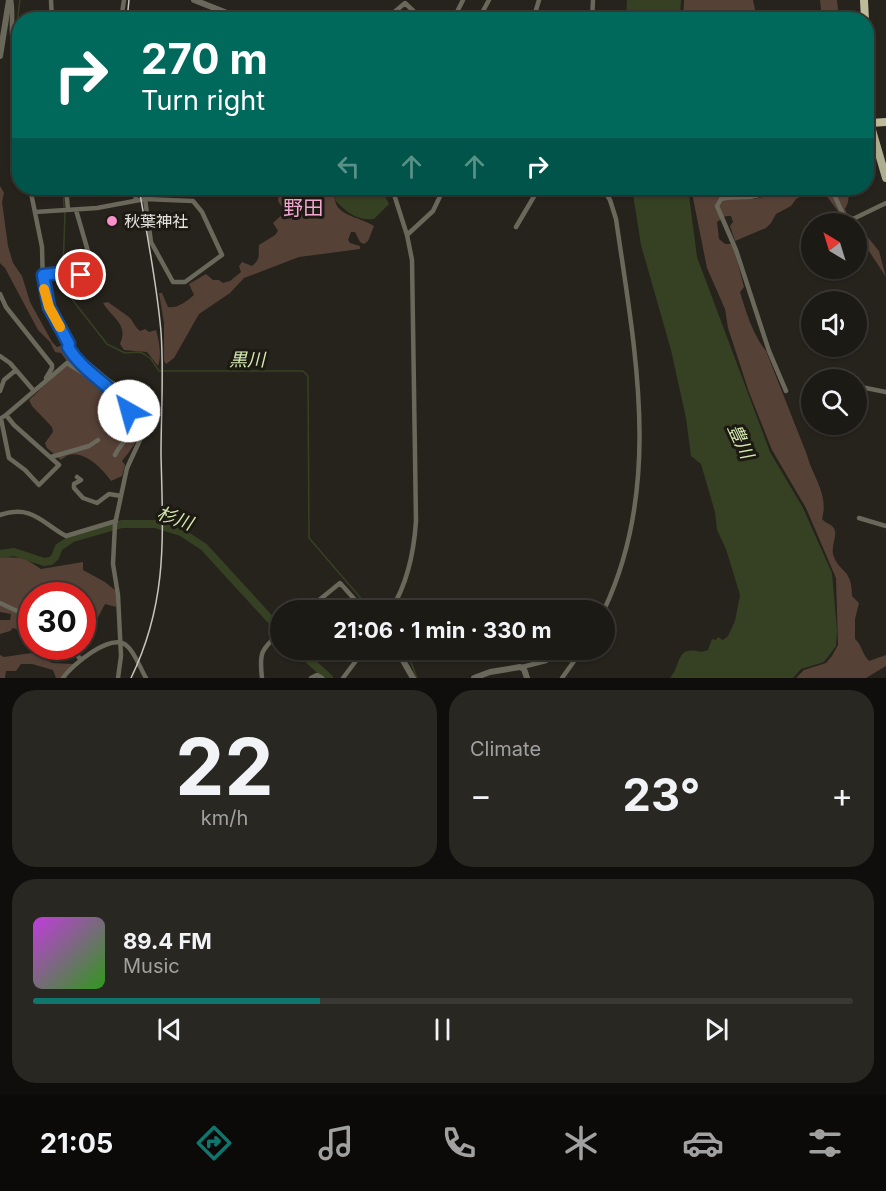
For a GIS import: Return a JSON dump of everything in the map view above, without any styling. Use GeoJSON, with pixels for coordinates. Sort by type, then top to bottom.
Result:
{"type":"FeatureCollection","features":[{"type":"Feature","properties":{"kind":"main road"},"geometry":{"type":"LineString","coordinates":[[874,141],[886,178]]}},
{"type":"Feature","properties":{"kind":"street"},"geometry":{"type":"LineString","coordinates":[[0,56],[10,0]]}},
{"type":"Feature","properties":{"kind":"street"},"geometry":{"type":"LineString","coordinates":[[194,0],[225,12]]}},
{"type":"Feature","properties":{"kind":"street"},"geometry":{"type":"LineString","coordinates":[[394,12],[405,3],[415,12]]}},
{"type":"Feature","properties":{"kind":"street"},"geometry":{"type":"LineString","coordinates":[[12,126],[12,142]]}},
{"type":"Feature","properties":{"kind":"street"},"geometry":{"type":"LineString","coordinates":[[31,195],[42,247],[43,275],[49,307],[69,344],[96,371],[121,389],[139,398],[146,406],[148,420],[128,463],[114,531],[113,564],[118,595],[121,642],[118,678]]}},
{"type":"Feature","properties":{"kind":"street"},"geometry":{"type":"LineString","coordinates":[[66,195],[66,210]]}},
{"type":"Feature","properties":{"kind":"street"},"geometry":{"type":"LineString","coordinates":[[135,195],[136,200]]}},
{"type":"Feature","properties":{"kind":"street"},"geometry":{"type":"LineString","coordinates":[[35,212],[97,208],[146,199],[190,201],[196,203],[213,232],[222,255],[185,282],[173,282],[151,242],[146,199],[145,195]]}},
{"type":"Feature","properties":{"kind":"street"},"geometry":{"type":"LineString","coordinates":[[394,195],[407,235],[413,276],[416,521],[408,571],[395,600]]}},
{"type":"Feature","properties":{"kind":"street"},"geometry":{"type":"LineString","coordinates":[[407,235],[433,211],[441,195]]}},
{"type":"Feature","properties":{"kind":"street"},"geometry":{"type":"LineString","coordinates":[[516,227],[535,195]]}},
{"type":"Feature","properties":{"kind":"street"},"geometry":{"type":"LineString","coordinates":[[607,195],[616,219],[637,368],[640,439],[635,516],[621,572],[608,600]]}},
{"type":"Feature","properties":{"kind":"street"},"geometry":{"type":"LineString","coordinates":[[762,195],[729,196],[721,200],[717,206],[736,250],[769,351],[786,391]]}},
{"type":"Feature","properties":{"kind":"street"},"geometry":{"type":"LineString","coordinates":[[834,195],[843,214],[853,219],[886,203]]}},
{"type":"Feature","properties":{"kind":"street"},"geometry":{"type":"LineString","coordinates":[[43,275],[64,273],[86,275],[94,272],[76,210]]}},
{"type":"Feature","properties":{"kind":"street"},"geometry":{"type":"LineString","coordinates":[[0,294],[5,305],[52,365],[45,380]]}},
{"type":"Feature","properties":{"kind":"street"},"geometry":{"type":"LineString","coordinates":[[0,312],[5,305]]}},
{"type":"Feature","properties":{"kind":"street"},"geometry":{"type":"LineString","coordinates":[[69,344],[68,347],[76,359],[97,379],[111,388],[129,411],[131,430],[115,455]]}},
{"type":"Feature","properties":{"kind":"street"},"geometry":{"type":"LineString","coordinates":[[0,356],[34,391]]}},
{"type":"Feature","properties":{"kind":"street"},"geometry":{"type":"LineString","coordinates":[[6,415],[59,465],[39,485],[3,450],[0,419],[67,363],[91,378],[97,379]]}},
{"type":"Feature","properties":{"kind":"street"},"geometry":{"type":"LineString","coordinates":[[0,391],[4,380],[16,370]]}},
{"type":"Feature","properties":{"kind":"street"},"geometry":{"type":"LineString","coordinates":[[867,388],[886,392]]}},
{"type":"Feature","properties":{"kind":"street"},"geometry":{"type":"LineString","coordinates":[[51,457],[89,446],[98,440]]}},
{"type":"Feature","properties":{"kind":"street"},"geometry":{"type":"LineString","coordinates":[[77,477],[81,480],[74,484],[74,488],[86,500],[99,502],[109,494],[121,496]]}},
{"type":"Feature","properties":{"kind":"street"},"geometry":{"type":"LineString","coordinates":[[0,515],[15,512],[34,514],[66,536],[115,523]]}},
{"type":"Feature","properties":{"kind":"street"},"geometry":{"type":"LineString","coordinates":[[859,518],[886,526]]}},
{"type":"Feature","properties":{"kind":"street"},"geometry":{"type":"LineString","coordinates":[[319,600],[340,583],[355,600]]}},
{"type":"Feature","properties":{"kind":"street"},"geometry":{"type":"LineString","coordinates":[[0,603],[18,611]]}},
{"type":"Feature","properties":{"kind":"street"},"geometry":{"type":"LineString","coordinates":[[96,650],[106,644],[121,642],[130,649],[146,678]]}},
{"type":"Feature","properties":{"kind":"street"},"geometry":{"type":"LineString","coordinates":[[262,678],[260,655],[270,642]]}},
{"type":"Feature","properties":{"kind":"street"},"geometry":{"type":"LineString","coordinates":[[63,678],[81,660]]}},
{"type":"Feature","properties":{"kind":"street"},"geometry":{"type":"LineString","coordinates":[[342,678],[356,660]]}},
{"type":"Feature","properties":{"kind":"street"},"geometry":{"type":"LineString","coordinates":[[403,660],[413,678]]}},
{"type":"Feature","properties":{"kind":"street"},"geometry":{"type":"LineString","coordinates":[[562,678],[575,660]]}},
{"type":"Feature","properties":{"kind":"street"},"geometry":{"type":"LineString","coordinates":[[474,678],[490,672],[546,661]]}},
{"type":"Feature","properties":{"kind":"street"},"geometry":{"type":"LineString","coordinates":[[522,667],[527,678]]}},
{"type":"Feature","properties":{"kind":"street"},"geometry":{"type":"LineString","coordinates":[[311,678],[317,675],[322,678]]}},
{"type":"Feature","properties":{"kind":"shaded area"},"geometry":{"type":"Polygon","coordinates":[[[684,0],[753,0],[756,12],[683,12],[684,0]]]}},
{"type":"Feature","properties":{"kind":"shaded area"},"geometry":{"type":"Polygon","coordinates":[[[820,0],[837,0],[838,12],[821,12],[820,0]]]}},
{"type":"Feature","properties":{"kind":"shaded area"},"geometry":{"type":"Polygon","coordinates":[[[0,186],[4,193],[2,202],[8,246],[13,263],[22,276],[30,302],[52,342],[57,347],[63,345],[72,355],[138,402],[144,411],[145,418],[141,431],[122,461],[125,465],[122,476],[111,481],[102,469],[89,459],[74,454],[67,455],[61,460],[47,448],[45,443],[53,432],[52,427],[29,400],[66,365],[66,360],[61,353],[55,352],[50,342],[38,330],[5,268],[0,263],[0,186]]]}},
{"type":"Feature","properties":{"kind":"shaded area"},"geometry":{"type":"Polygon","coordinates":[[[279,195],[283,195],[290,211],[296,216],[299,217],[311,207],[313,195],[334,195],[340,210],[374,226],[368,241],[364,244],[360,242],[355,232],[351,232],[348,240],[360,246],[360,249],[299,257],[244,278],[230,293],[199,314],[174,358],[166,364],[164,361],[164,323],[159,293],[162,293],[168,307],[175,307],[194,295],[189,284],[206,274],[213,280],[223,283],[230,281],[241,272],[239,266],[242,262],[252,266],[257,261],[259,245],[278,231],[273,223],[285,212],[278,201],[279,195]]]}},
{"type":"Feature","properties":{"kind":"shaded area"},"geometry":{"type":"Polygon","coordinates":[[[692,195],[725,195],[747,199],[769,195],[804,195],[796,199],[791,206],[776,214],[766,228],[735,241],[730,226],[733,222],[731,216],[726,216],[717,222],[719,239],[725,244],[731,244],[734,249],[744,287],[740,292],[747,315],[757,338],[766,351],[822,494],[824,510],[822,519],[835,530],[833,554],[838,565],[848,575],[852,596],[859,603],[855,619],[855,639],[869,661],[886,655],[886,666],[866,678],[796,678],[804,670],[826,663],[838,645],[836,578],[806,508],[772,450],[749,392],[728,328],[725,309],[707,268],[692,195]]]}},
{"type":"Feature","properties":{"kind":"shaded area"},"geometry":{"type":"Polygon","coordinates":[[[826,195],[848,195],[846,213],[839,213],[826,195]]]}},
{"type":"Feature","properties":{"kind":"shaded area"},"geometry":{"type":"Polygon","coordinates":[[[867,236],[879,251],[886,277],[867,248],[867,236]]]}},
{"type":"Feature","properties":{"kind":"shaded area"},"geometry":{"type":"Polygon","coordinates":[[[108,302],[130,318],[140,331],[156,330],[160,353],[158,366],[147,352],[124,350],[120,344],[121,326],[103,303],[108,302]]]}},
{"type":"Feature","properties":{"kind":"shaded area"},"geometry":{"type":"Polygon","coordinates":[[[0,557],[24,558],[41,569],[83,562],[83,570],[116,591],[116,607],[105,604],[96,621],[96,582],[18,582],[18,630],[13,628],[0,634],[0,620],[10,620],[11,614],[0,612],[0,557]]]}},
{"type":"Feature","properties":{"kind":"shaded area"},"geometry":{"type":"Polygon","coordinates":[[[0,655],[4,657],[18,655],[18,660],[46,660],[53,663],[73,664],[61,678],[56,678],[53,670],[32,664],[21,664],[16,671],[6,671],[5,678],[0,678],[0,655]]]}},
{"type":"Feature","properties":{"kind":"water"},"geometry":{"type":"Polygon","coordinates":[[[627,0],[681,0],[680,12],[626,12],[627,0]]]}},
{"type":"Feature","properties":{"kind":"water"},"geometry":{"type":"Polygon","coordinates":[[[335,195],[384,195],[389,204],[374,219],[362,219],[348,212],[335,200],[335,195]]]}},
{"type":"Feature","properties":{"kind":"water","name":"豊川"},"geometry":{"type":"Polygon","coordinates":[[[633,195],[689,195],[697,257],[770,452],[803,508],[832,573],[837,630],[836,646],[824,662],[801,669],[793,678],[670,678],[680,658],[687,651],[708,650],[712,639],[716,640],[718,637],[723,640],[728,636],[735,621],[740,595],[726,549],[717,530],[715,512],[701,464],[691,456],[686,418],[671,350],[641,245],[633,195]]]}},
{"type":"Feature","properties":{"kind":"waterway","name":"黒川"},"geometry":{"type":"LineString","coordinates":[[18,12],[20,0]]}},
{"type":"Feature","properties":{"kind":"waterway","name":"黒川"},"geometry":{"type":"LineString","coordinates":[[63,195],[64,208]]}},
{"type":"Feature","properties":{"kind":"waterway","name":"黒川"},"geometry":{"type":"LineString","coordinates":[[63,270],[65,212]]}},
{"type":"Feature","properties":{"kind":"waterway","name":"黒川"},"geometry":{"type":"LineString","coordinates":[[64,275],[71,298],[107,344],[125,353],[144,354],[151,359],[159,371],[303,371],[308,376],[309,538],[362,600]]}},
{"type":"Feature","properties":{"kind":"waterway","name":"杉川"},"geometry":{"type":"LineString","coordinates":[[0,554],[14,552],[44,562],[51,561],[59,547],[73,538],[122,524],[155,524],[181,532],[204,547],[270,619]]}},
{"type":"Feature","properties":{"kind":"waterway","name":"杉川"},"geometry":{"type":"LineString","coordinates":[[309,660],[329,678]]}},
{"type":"Feature","properties":{"kind":"waterway","name":"黒川"},"geometry":{"type":"LineString","coordinates":[[410,660],[417,678]]}},
{"type":"Feature","properties":{"kind":"railway"},"geometry":{"type":"LineString","coordinates":[[128,12],[129,0]]}},
{"type":"Feature","properties":{"kind":"railway"},"geometry":{"type":"LineString","coordinates":[[131,678],[152,623],[161,569],[162,542],[161,332],[140,195]]}},
{"type":"Feature","properties":{"kind":"slow traffic"},"geometry":{"type":"LineString","coordinates":[[44,289],[49,307],[60,327]]}},
{"type":"Feature","properties":{"kind":"place","name":"秋葉神社"},"geometry":{"type":"Point","coordinates":[112,221]}},
{"type":"Feature","properties":{"kind":"district","name":"野田"},"geometry":{"type":"Point","coordinates":[303,208]}},
{"type":"Feature","properties":{"kind":"route"},"geometry":{"type":"LineString","coordinates":[[81,275],[70,272],[43,275],[43,285],[49,307],[72,354],[97,379],[121,398],[129,411]]}}]}
